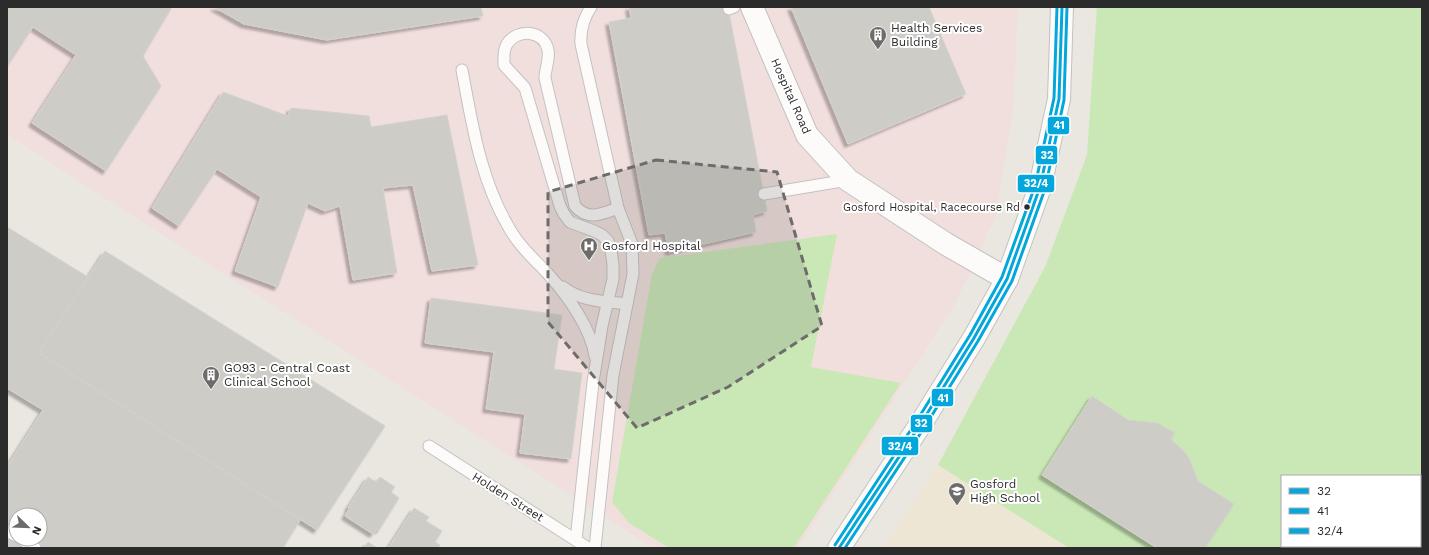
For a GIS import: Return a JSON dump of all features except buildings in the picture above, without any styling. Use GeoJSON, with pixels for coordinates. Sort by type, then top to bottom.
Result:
{"type":"FeatureCollection","features":[{"type":"Feature","properties":{"kind":"main road","name":"Hospital Road"},"geometry":{"type":"LineString","coordinates":[[752,7],[807,135],[848,180],[946,244],[1007,279]]}},
{"type":"Feature","properties":{"kind":"main road"},"geometry":{"type":"LineString","coordinates":[[839,548],[920,425],[974,338],[1007,279],[1040,187],[1059,99],[1062,7]]}},
{"type":"Feature","properties":{"kind":"lane"},"geometry":{"type":"LineString","coordinates":[[591,7],[584,18],[580,35],[581,44],[618,208],[632,244],[633,274],[620,334],[613,376],[595,548]]}},
{"type":"Feature","properties":{"kind":"lane"},"geometry":{"type":"LineString","coordinates":[[593,382],[602,326],[613,279],[611,250],[608,241],[602,235],[570,222],[560,206],[525,88],[504,65],[506,44],[514,36],[524,32],[534,34],[544,41],[548,50],[545,78],[575,206],[580,212],[595,215],[618,208]]}},
{"type":"Feature","properties":{"kind":"lane"},"geometry":{"type":"LineString","coordinates":[[462,70],[477,147],[483,168],[498,207],[519,244],[564,293],[585,327],[592,343],[595,356],[593,382],[576,540]]}},
{"type":"Feature","properties":{"kind":"lane"},"geometry":{"type":"LineString","coordinates":[[764,194],[848,180]]}},
{"type":"Feature","properties":{"kind":"lane"},"geometry":{"type":"LineString","coordinates":[[550,277],[572,294],[582,298],[627,304]]}},
{"type":"Feature","properties":{"kind":"lane","name":"Holden Street"},"geometry":{"type":"LineString","coordinates":[[429,446],[588,548]]}},
{"type":"Feature","properties":{"kind":"highlighted area"},"geometry":{"type":"Polygon","coordinates":[[[656,160],[777,172],[822,326],[728,387],[637,428],[548,322],[548,192],[656,160]]]}},
{"type":"Feature","properties":{"kind":"shaded area","name":"Gosford Hospital"},"geometry":{"type":"Polygon","coordinates":[[[7,7],[1018,7],[1013,112],[995,218],[955,304],[798,548],[654,548],[7,134],[7,7]]]}},
{"type":"Feature","properties":{"kind":"shaded area","name":"Gosford High School"},"geometry":{"type":"Polygon","coordinates":[[[938,465],[1069,548],[883,548],[938,465]]]}},
{"type":"Feature","properties":{"kind":"green space"},"geometry":{"type":"Polygon","coordinates":[[[1097,7],[1422,7],[1422,548],[1069,548],[938,465],[1045,267],[1087,155],[1097,7]]]}},
{"type":"Feature","properties":{"kind":"green space"},"geometry":{"type":"Polygon","coordinates":[[[837,234],[811,367],[901,383],[794,548],[669,548],[629,523],[612,502],[652,274],[660,258],[837,234]]]}},
{"type":"Feature","properties":{"kind":"transit line","name":"32/4"},"geometry":{"type":"LineString","coordinates":[[835,545],[916,422],[970,335],[1002,277],[1035,186],[1054,98],[1057,7]]}},
{"type":"Feature","properties":{"kind":"transit line","name":"32"},"geometry":{"type":"LineString","coordinates":[[839,548],[920,425],[974,338],[1007,279],[1040,187],[1059,99],[1062,7]]}},
{"type":"Feature","properties":{"kind":"transit line","name":"41"},"geometry":{"type":"LineString","coordinates":[[845,548],[924,428],[978,341],[1012,281],[1045,189],[1064,100],[1067,7]]}},
{"type":"Feature","properties":{"kind":"place","name":"Health Services Building"},"geometry":{"type":"Point","coordinates":[878,50]}},
{"type":"Feature","properties":{"kind":"place","name":"Gosford Hospital, Racecourse Rd"},"geometry":{"type":"Point","coordinates":[1027,207]}},
{"type":"Feature","properties":{"kind":"place","name":"Gosford Hospital"},"geometry":{"type":"Point","coordinates":[589,261]}},
{"type":"Feature","properties":{"kind":"place","name":"GO93 - Central Coast Clinical School"},"geometry":{"type":"Point","coordinates":[211,390]}},
{"type":"Feature","properties":{"kind":"place","name":"Gosford High School"},"geometry":{"type":"Point","coordinates":[957,506]}}]}
